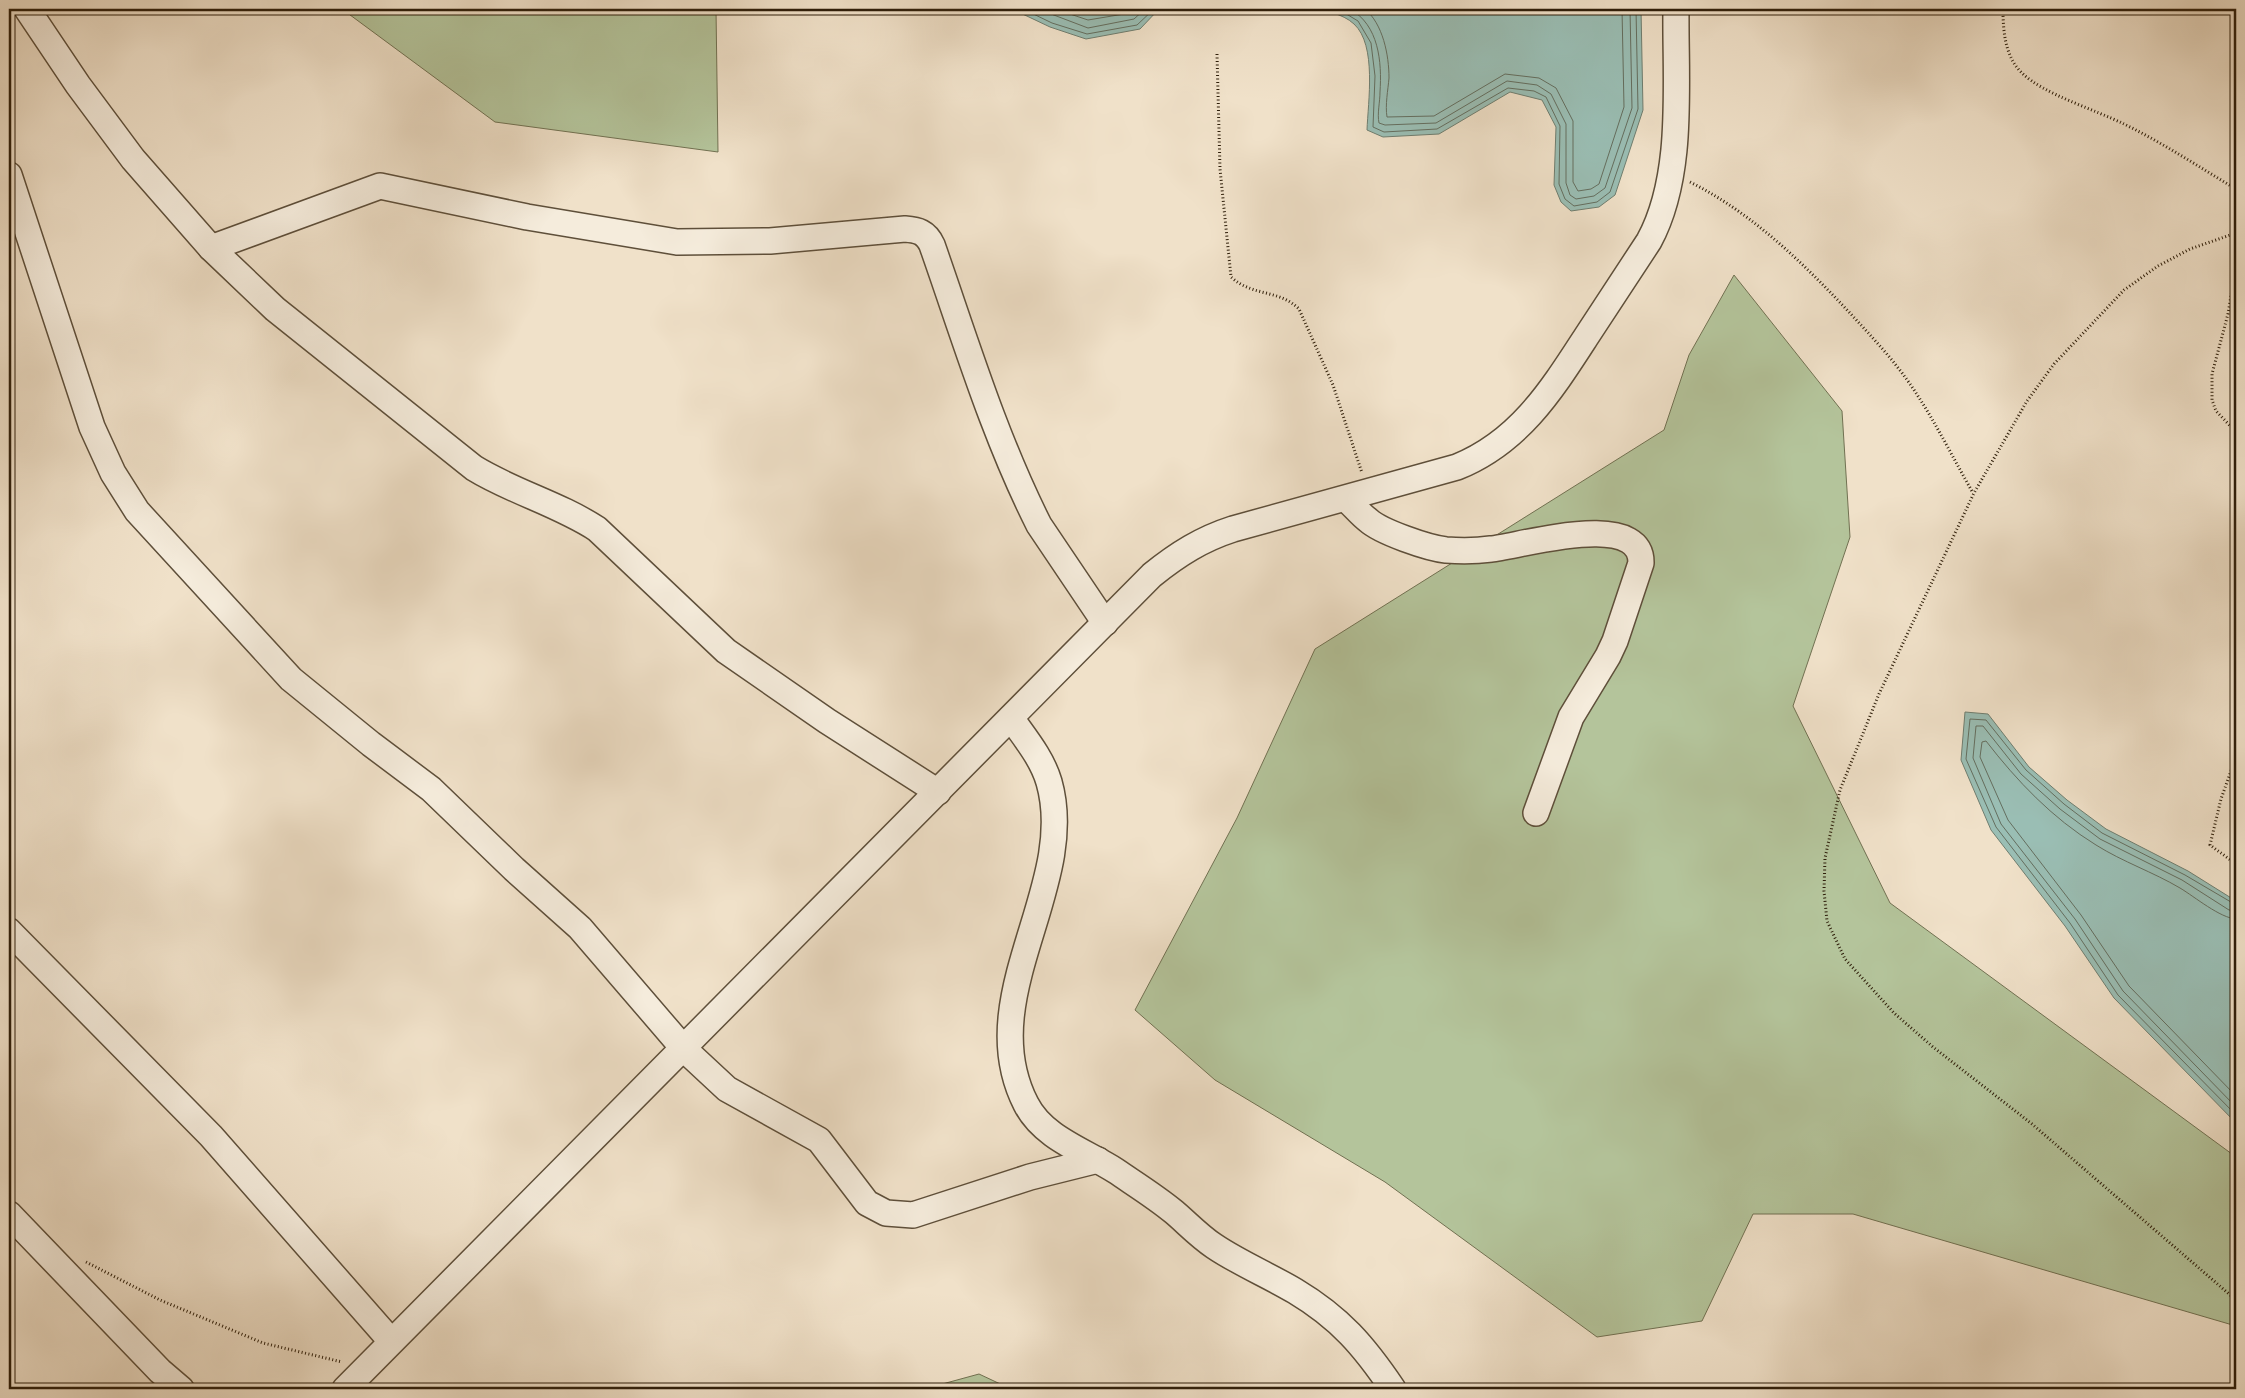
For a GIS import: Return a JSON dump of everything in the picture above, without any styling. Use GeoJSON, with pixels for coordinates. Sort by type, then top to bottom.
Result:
{"type":"FeatureCollection","features":[{"type":"Feature","properties":{"kind":"street"},"geometry":{"type":"LineString","coordinates":[[27,9],[78,85],[133,159],[211,248],[275,309],[451,452],[491,478],[573,515],[597,529],[726,651],[827,721],[938,792]]}},
{"type":"Feature","properties":{"kind":"street"},"geometry":{"type":"LineString","coordinates":[[345,1389],[1158,571],[1180,553],[1204,539],[1439,474],[1474,460],[1502,442],[1529,419],[1551,390],[1649,241],[1666,201],[1674,141],[1676,9]]}},
{"type":"Feature","properties":{"kind":"street"},"geometry":{"type":"LineString","coordinates":[[9,175],[92,427],[113,473],[137,510],[304,691],[431,790],[580,928],[684,1049],[727,1089],[819,1140],[836,1160],[860,1196],[867,1203],[886,1213],[913,1214],[1030,1177],[1098,1160]]}},
{"type":"Feature","properties":{"kind":"street"},"geometry":{"type":"LineString","coordinates":[[211,248],[380,186],[536,219],[677,242],[770,241],[905,230],[920,231],[925,234],[932,245],[997,431],[1039,526],[1106,623]]}},
{"type":"Feature","properties":{"kind":"street"},"geometry":{"type":"LineString","coordinates":[[1358,496],[1369,522],[1427,547],[1458,550],[1492,549],[1559,536],[1595,534],[1627,540],[1636,545],[1641,553],[1641,563],[1608,656],[1572,717],[1536,813]]}},
{"type":"Feature","properties":{"kind":"street"},"geometry":{"type":"LineString","coordinates":[[1010,718],[1045,772],[1051,791],[1053,836],[1048,867],[1011,1014],[1010,1058],[1025,1102],[1037,1120],[1059,1138],[1098,1160],[1172,1210],[1212,1244],[1294,1290],[1332,1316],[1354,1337],[1393,1389]]}},
{"type":"Feature","properties":{"kind":"street"},"geometry":{"type":"LineString","coordinates":[[9,931],[211,1136],[391,1341]]}},
{"type":"Feature","properties":{"kind":"street"},"geometry":{"type":"LineString","coordinates":[[9,1214],[160,1371],[181,1389]]}},
{"type":"Feature","properties":{"kind":"path"},"geometry":{"type":"LineString","coordinates":[[2003,9],[2006,43],[2012,60],[2022,74],[2042,87],[2125,124],[2236,189]]}},
{"type":"Feature","properties":{"kind":"path"},"geometry":{"type":"LineString","coordinates":[[1217,54],[1220,169],[1232,277],[1242,287],[1290,300],[1299,309],[1333,385],[1358,496]]}},
{"type":"Feature","properties":{"kind":"path"},"geometry":{"type":"LineString","coordinates":[[1671,173],[1706,191],[1781,244],[1834,296],[1879,344],[1912,387],[1974,493]]}},
{"type":"Feature","properties":{"kind":"path"},"geometry":{"type":"LineString","coordinates":[[2236,233],[2190,249],[2166,261],[2118,296],[2054,364],[2027,401],[1974,493],[1879,694],[1840,790],[1825,858],[1824,891],[1827,921],[1845,959],[1894,1013],[1933,1047],[2032,1124],[2236,1300]]}},
{"type":"Feature","properties":{"kind":"path"},"geometry":{"type":"LineString","coordinates":[[2236,265],[2228,314],[2212,374],[2212,400],[2216,411],[2236,432]]}},
{"type":"Feature","properties":{"kind":"path"},"geometry":{"type":"LineString","coordinates":[[2236,757],[2221,799],[2210,846],[2236,864]]}},
{"type":"Feature","properties":{"kind":"path"},"geometry":{"type":"LineString","coordinates":[[83,1260],[160,1300],[263,1343],[365,1368]]}},
{"type":"Feature","properties":{"kind":"green space"},"geometry":{"type":"Polygon","coordinates":[[[342,9],[716,10],[718,152],[495,122],[342,9]]]}},
{"type":"Feature","properties":{"kind":"green space"},"geometry":{"type":"Polygon","coordinates":[[[1734,275],[1842,411],[1850,537],[1793,706],[1890,903],[2236,1157],[2236,1326],[1853,1214],[1753,1214],[1702,1321],[1597,1337],[1385,1182],[1215,1080],[1135,1010],[1237,818],[1315,649],[1664,430],[1689,355],[1734,275]]]}},
{"type":"Feature","properties":{"kind":"green space"},"geometry":{"type":"Polygon","coordinates":[[[979,1374],[1011,1389],[924,1389],[979,1374]]]}},
{"type":"Feature","properties":{"kind":"water"},"geometry":{"type":"Polygon","coordinates":[[[1012,9],[1159,9],[1140,29],[1086,39],[1050,27],[1012,9]]]}},
{"type":"Feature","properties":{"kind":"water"},"geometry":{"type":"Polygon","coordinates":[[[1310,9],[1641,9],[1643,110],[1615,195],[1599,207],[1571,211],[1561,202],[1554,185],[1556,127],[1542,100],[1510,92],[1439,134],[1383,137],[1367,130],[1370,74],[1366,45],[1361,33],[1354,24],[1344,17],[1310,9]]]}},
{"type":"Feature","properties":{"kind":"water"},"geometry":{"type":"Polygon","coordinates":[[[1965,712],[1988,714],[2029,767],[2067,800],[2106,829],[2188,871],[2236,901],[2236,1123],[2114,998],[2065,926],[1991,830],[1961,760],[1965,712]]]}}]}
